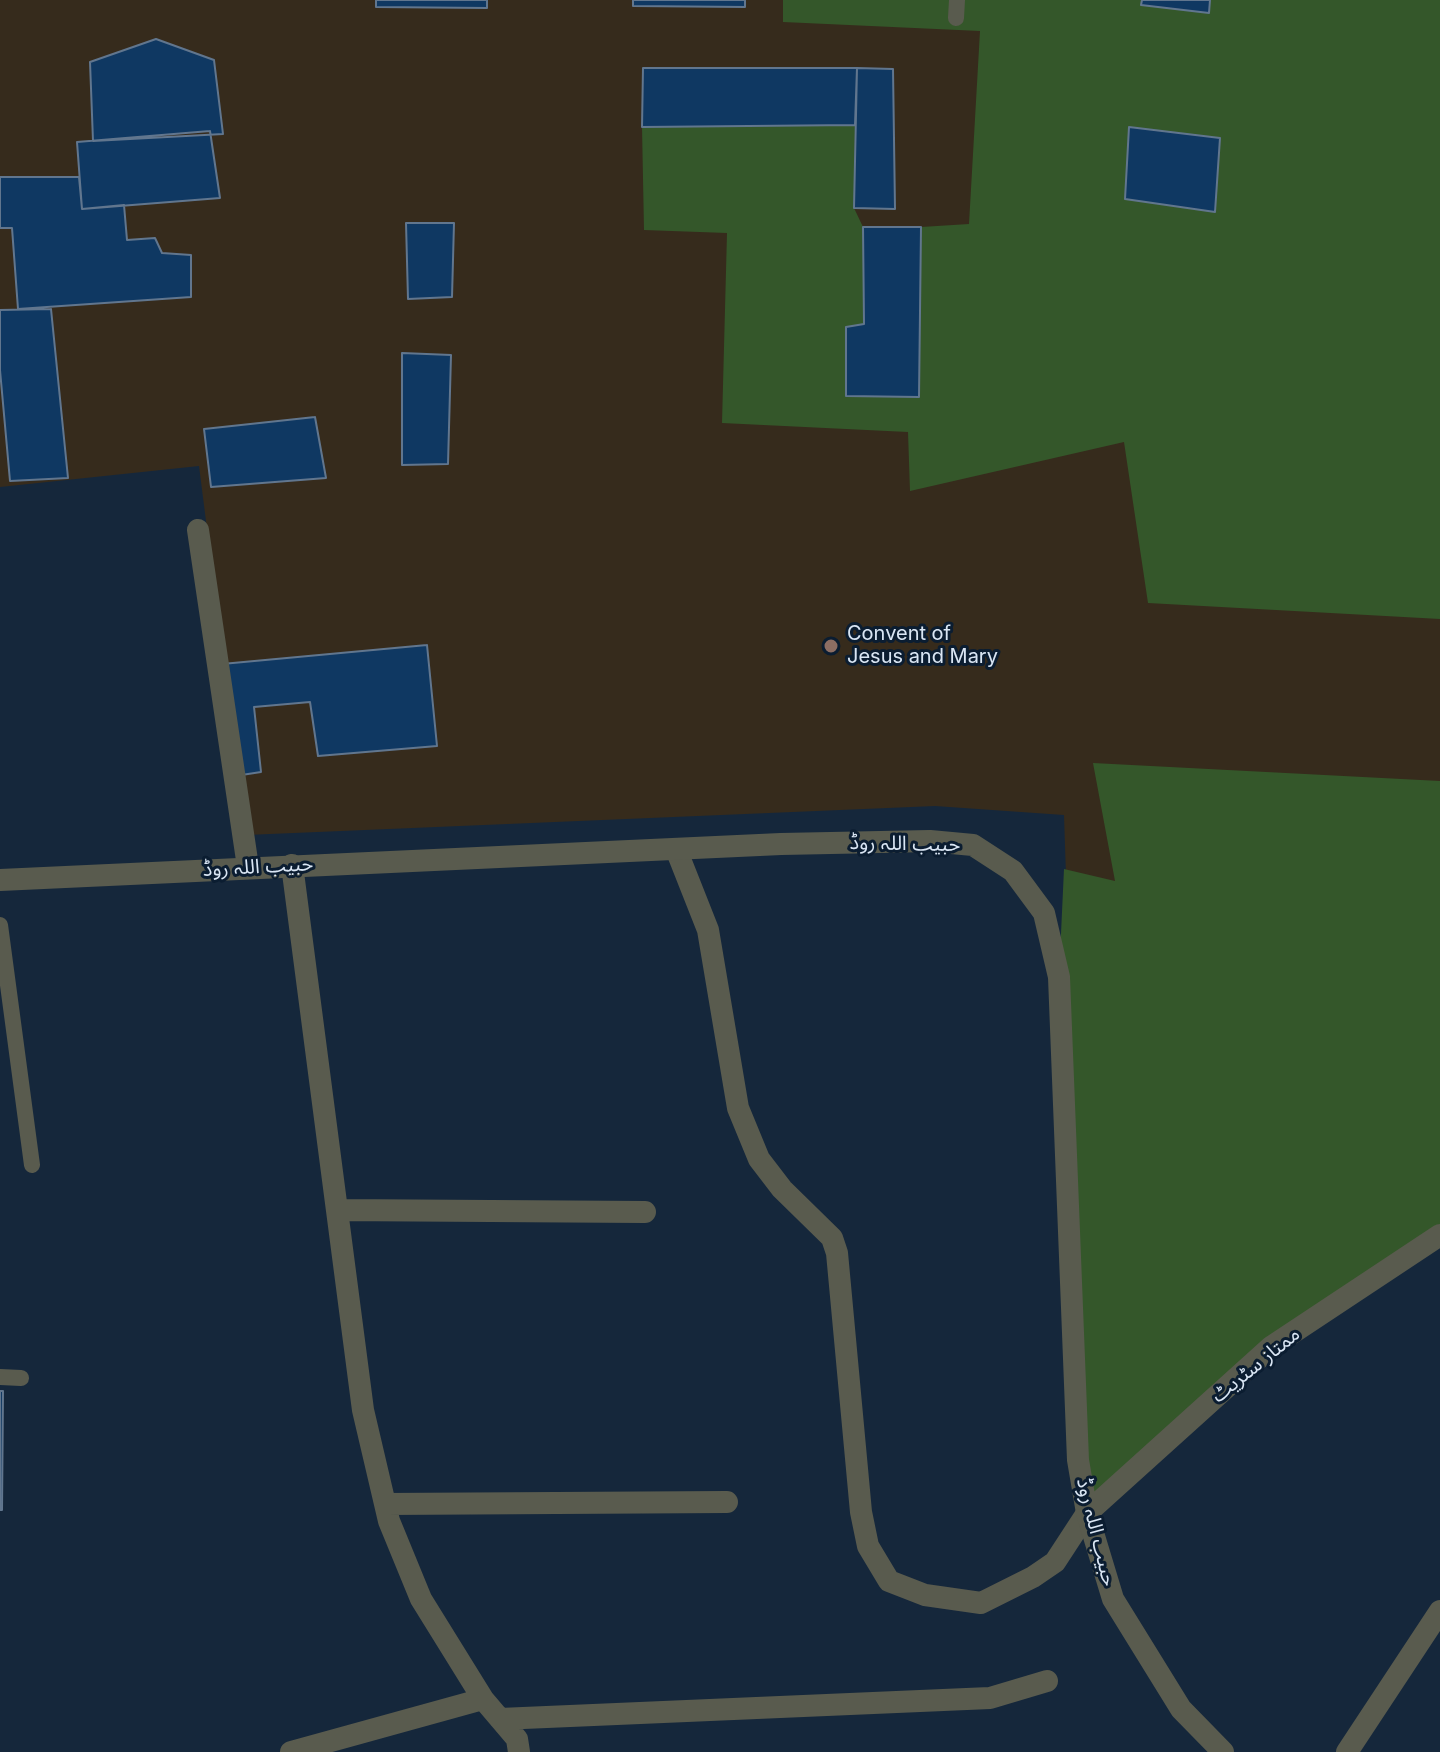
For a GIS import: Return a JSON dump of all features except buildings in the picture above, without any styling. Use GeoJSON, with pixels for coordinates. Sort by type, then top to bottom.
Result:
{"type":"FeatureCollection","features":[{"type":"Feature","properties":{"kind":"street"},"geometry":{"type":"LineString","coordinates":[[198,530],[248,867]]}},
{"type":"Feature","properties":{"kind":"street","name":"حبیب اللہ روڈ"},"geometry":{"type":"LineString","coordinates":[[0,880],[292,865],[930,841],[973,845],[1013,871],[1044,913],[1059,977],[1078,1460],[1087,1513],[1113,1599],[1181,1709],[1223,1752]]}},
{"type":"Feature","properties":{"kind":"street","name":"ممتاز سٹریٹ"},"geometry":{"type":"LineString","coordinates":[[676,849],[708,930],[738,1108],[759,1159],[782,1189],[832,1238],[837,1253],[861,1512],[868,1546],[889,1581],[925,1595],[981,1603],[1033,1577],[1055,1562],[1087,1513],[1271,1347],[1440,1235]]}},
{"type":"Feature","properties":{"kind":"street"},"geometry":{"type":"LineString","coordinates":[[292,865],[363,1410],[385,1504],[421,1599],[483,1699],[517,1739],[519,1752]]}},
{"type":"Feature","properties":{"kind":"street"},"geometry":{"type":"LineString","coordinates":[[337,1210],[645,1212]]}},
{"type":"Feature","properties":{"kind":"street"},"geometry":{"type":"LineString","coordinates":[[385,1504],[727,1502]]}},
{"type":"Feature","properties":{"kind":"street"},"geometry":{"type":"LineString","coordinates":[[1347,1752],[1440,1611]]}},
{"type":"Feature","properties":{"kind":"street"},"geometry":{"type":"LineString","coordinates":[[500,1719],[990,1698],[1047,1681]]}},
{"type":"Feature","properties":{"kind":"street"},"geometry":{"type":"LineString","coordinates":[[291,1752],[483,1699]]}},
{"type":"Feature","properties":{"kind":"lane"},"geometry":{"type":"LineString","coordinates":[[956,18],[957,0]]}},
{"type":"Feature","properties":{"kind":"lane"},"geometry":{"type":"LineString","coordinates":[[0,925],[32,1165]]}},
{"type":"Feature","properties":{"kind":"lane"},"geometry":{"type":"LineString","coordinates":[[0,1377],[21,1378]]}},
{"type":"Feature","properties":{"kind":"shaded area","name":"Convent of Jesus and Mary"},"geometry":{"type":"Polygon","coordinates":[[[0,0],[1440,0],[1440,1236],[1271,1347],[1087,1513],[1064,815],[935,806],[246,835],[199,466],[0,487],[0,0]]]}},
{"type":"Feature","properties":{"kind":"green space"},"geometry":{"type":"Polygon","coordinates":[[[783,0],[1440,0],[1440,619],[1148,603],[1124,442],[910,491],[908,432],[722,423],[727,233],[644,230],[642,127],[855,125],[854,208],[863,227],[864,324],[846,327],[847,396],[919,397],[921,227],[969,224],[980,31],[783,22],[783,0]]]}},
{"type":"Feature","properties":{"kind":"green space"},"geometry":{"type":"Polygon","coordinates":[[[1093,763],[1440,781],[1440,1236],[1271,1347],[1087,1513],[1059,977],[1064,869],[1115,881],[1093,763]]]}},
{"type":"Feature","properties":{"kind":"place","name":"Convent of Jesus and Mary"},"geometry":{"type":"Point","coordinates":[831,646]}}]}
